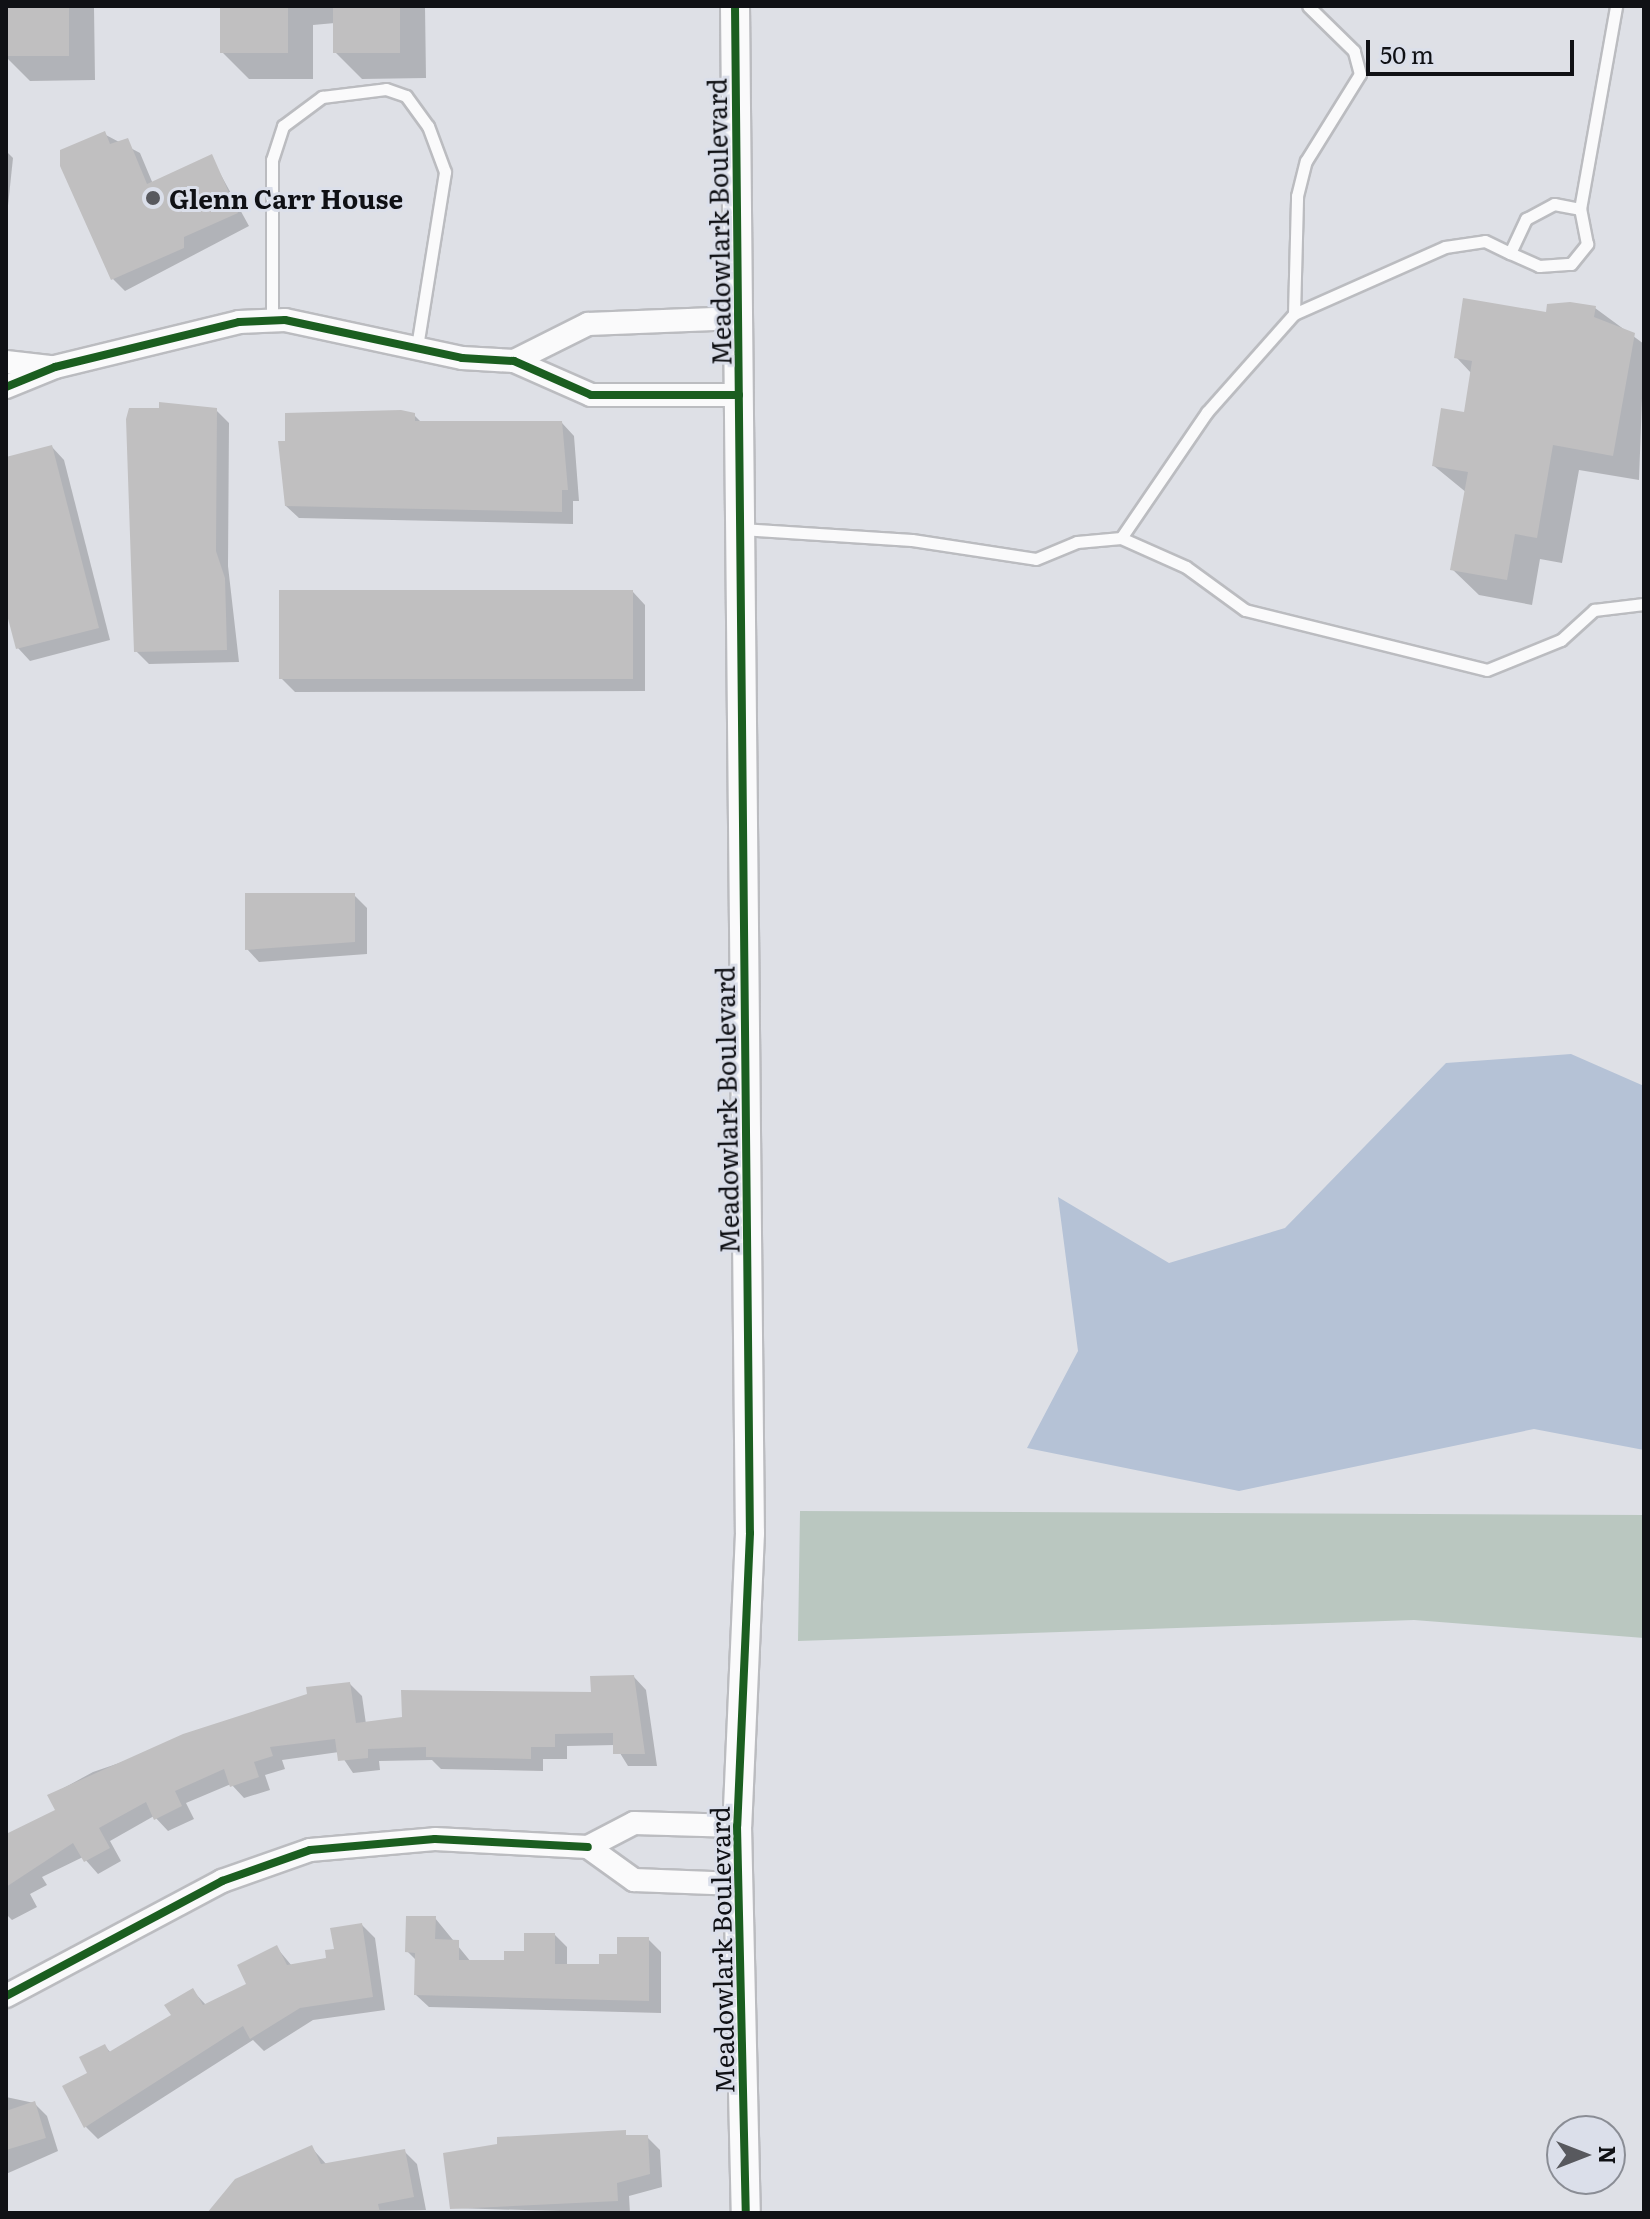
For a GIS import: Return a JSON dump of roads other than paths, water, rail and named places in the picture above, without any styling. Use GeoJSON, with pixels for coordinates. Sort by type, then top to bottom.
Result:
{"type":"FeatureCollection","features":[{"type":"Feature","properties":{"kind":"street","name":"Meadowlark Boulevard"},"geometry":{"type":"LineString","coordinates":[[735,6],[750,1533],[737,1826],[746,2213]]}},
{"type":"Feature","properties":{"kind":"street"},"geometry":{"type":"LineString","coordinates":[[514,361],[588,324],[739,318]]}},
{"type":"Feature","properties":{"kind":"street"},"geometry":{"type":"LineString","coordinates":[[6,387],[55,367],[272,320],[323,324],[417,347],[514,361],[591,395],[739,395]]}},
{"type":"Feature","properties":{"kind":"street"},"geometry":{"type":"LineString","coordinates":[[6,362],[55,367]]}},
{"type":"Feature","properties":{"kind":"street"},"geometry":{"type":"LineString","coordinates":[[6,1996],[222,1881],[310,1850],[435,1839],[588,1847],[634,1823],[737,1826]]}},
{"type":"Feature","properties":{"kind":"street"},"geometry":{"type":"LineString","coordinates":[[588,1847],[634,1880],[738,1884]]}},
{"type":"Feature","properties":{"kind":"lane"},"geometry":{"type":"LineString","coordinates":[[1294,314],[1297,196],[1306,161],[1360,74],[1354,51],[1308,6]]}},
{"type":"Feature","properties":{"kind":"lane"},"geometry":{"type":"LineString","coordinates":[[1121,538],[1207,412],[1294,314],[1445,247],[1485,241],[1539,266],[1571,264],[1587,244],[1580,209],[1616,6]]}},
{"type":"Feature","properties":{"kind":"lane"},"geometry":{"type":"LineString","coordinates":[[272,320],[272,160],[283,126],[322,97],[386,89],[406,96],[428,126],[445,172],[417,347]]}},
{"type":"Feature","properties":{"kind":"lane"},"geometry":{"type":"LineString","coordinates":[[1510,253],[1526,219],[1554,204],[1580,209]]}},
{"type":"Feature","properties":{"kind":"lane"},"geometry":{"type":"LineString","coordinates":[[741,529],[912,540],[1036,559],[1077,542],[1121,538],[1186,567],[1245,610],[1487,670],[1561,640],[1594,610],[1644,604]]}},
{"type":"Feature","properties":{"kind":"water"},"geometry":{"type":"Polygon","coordinates":[[[1571,1054],[1644,1086],[1644,1450],[1534,1429],[1239,1491],[1027,1448],[1078,1351],[1058,1197],[1169,1263],[1285,1228],[1446,1063],[1571,1054]]]}},
{"type":"Feature","properties":{"kind":"place","name":"Glenn Carr House"},"geometry":{"type":"Point","coordinates":[153,198]}}]}
